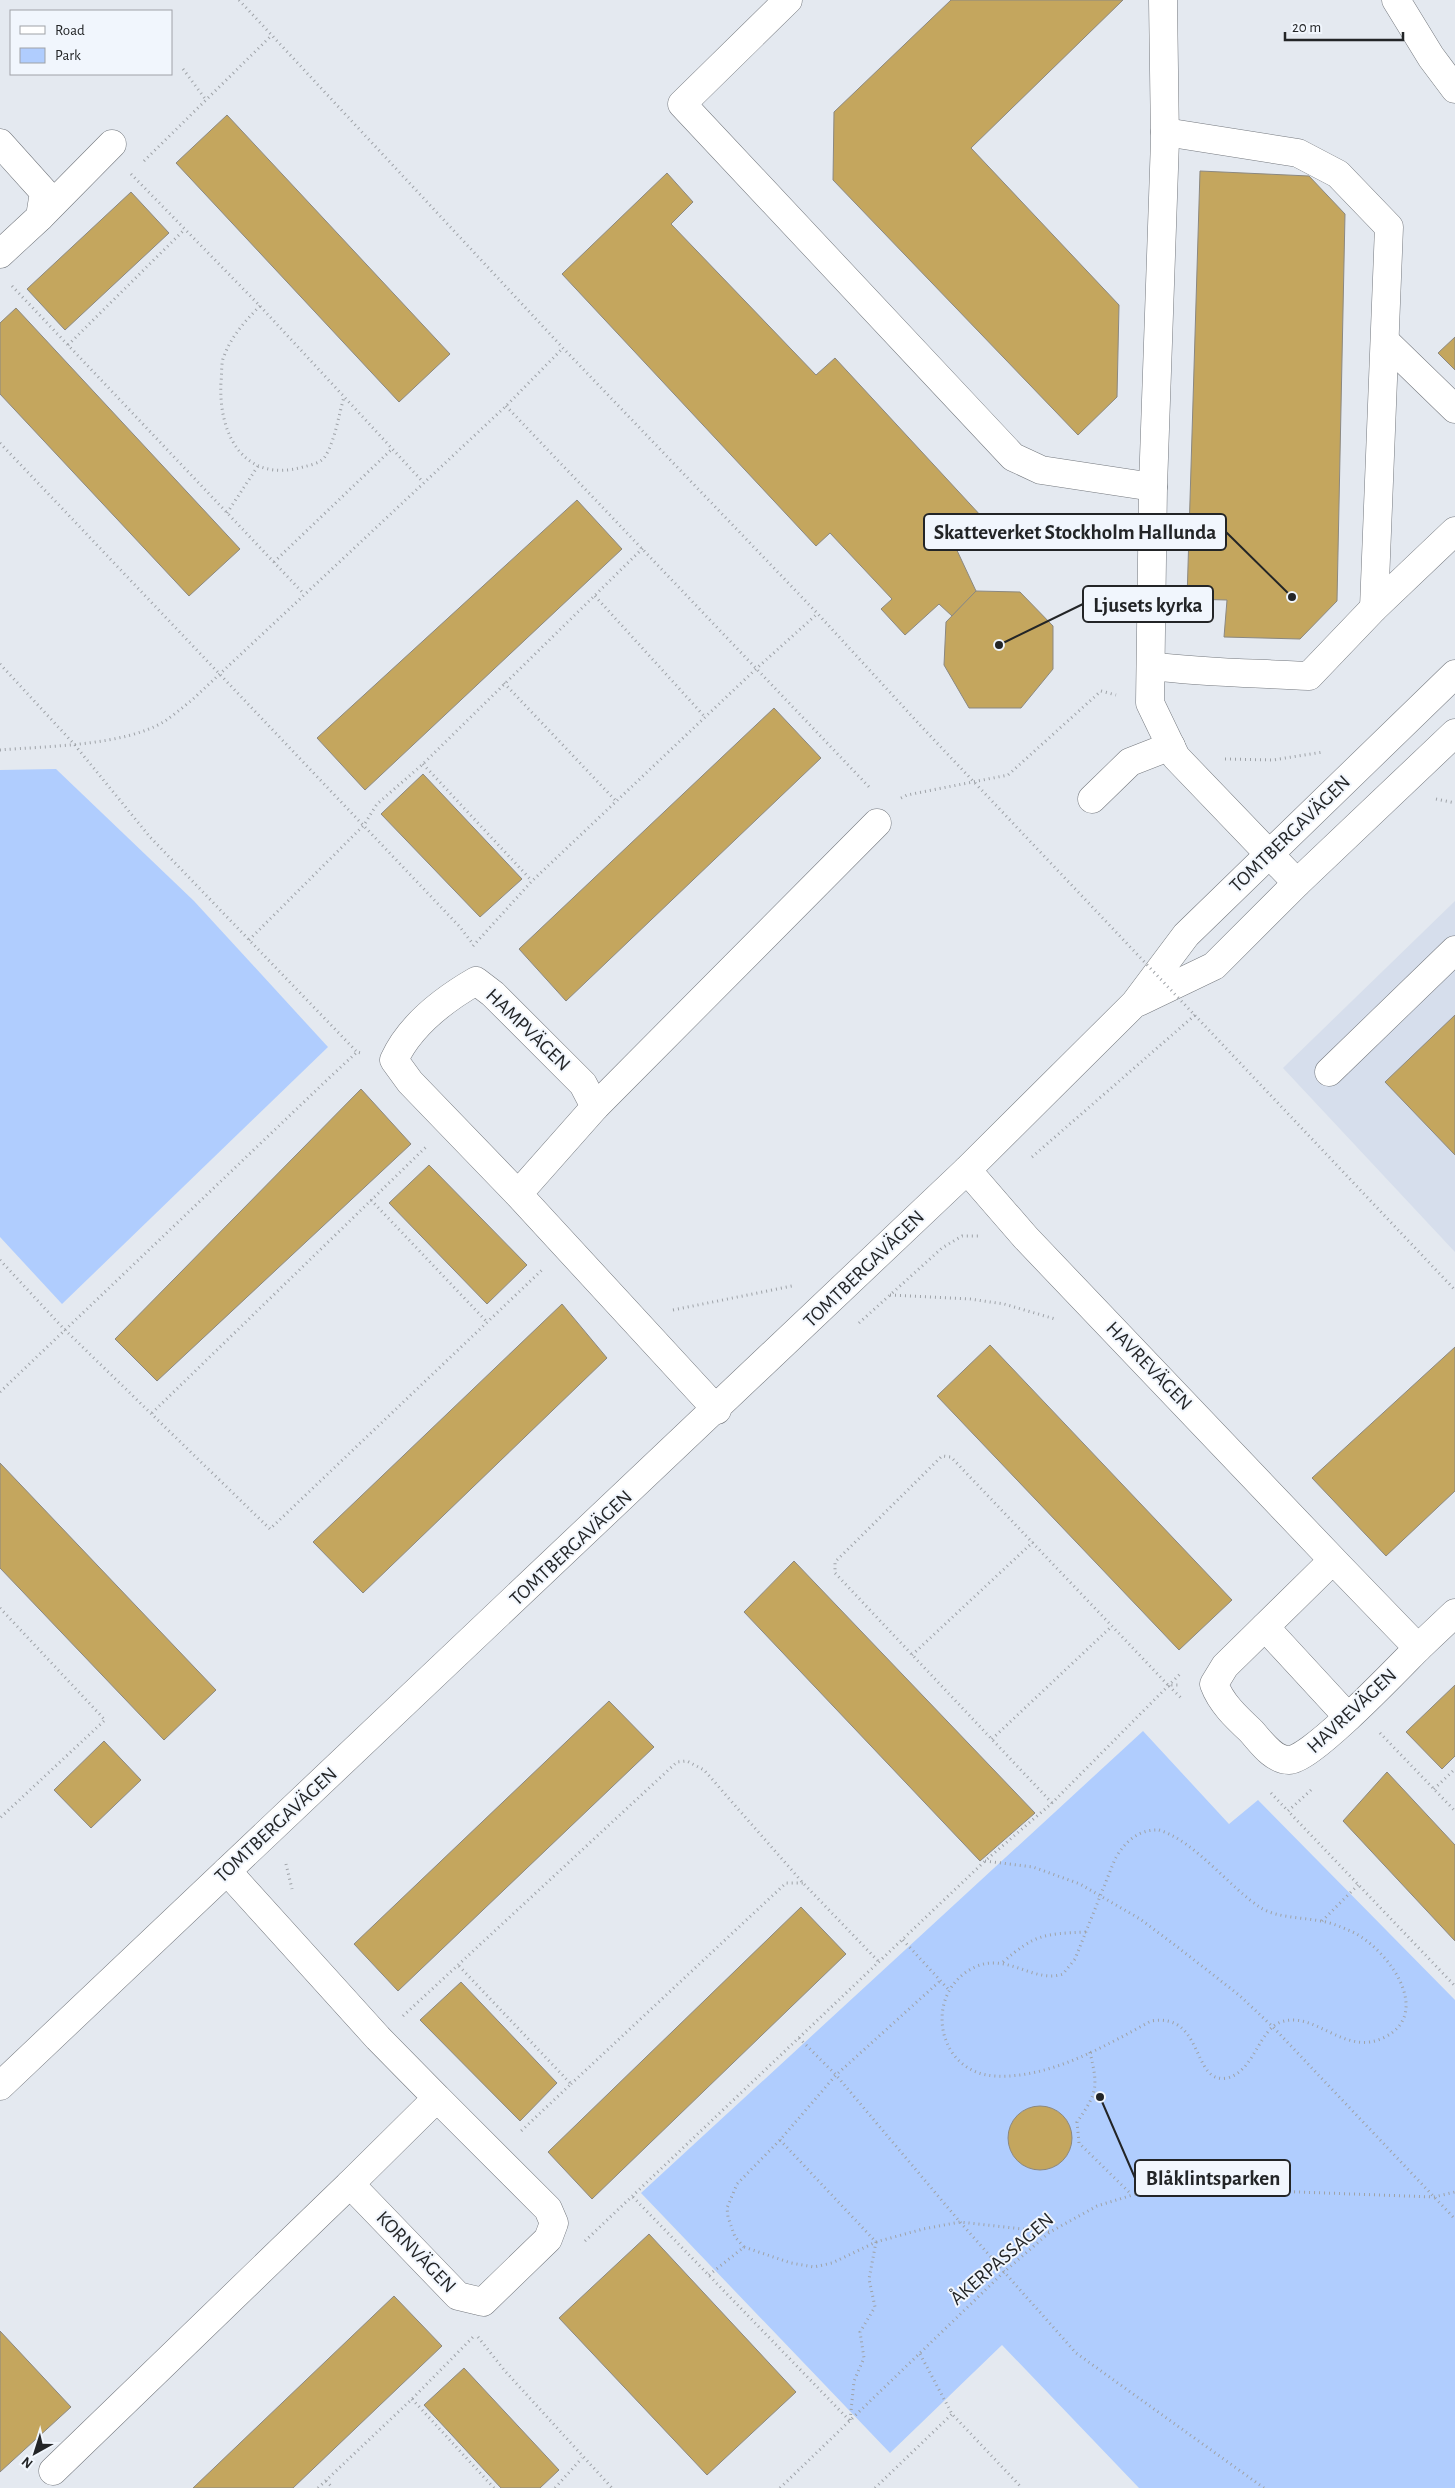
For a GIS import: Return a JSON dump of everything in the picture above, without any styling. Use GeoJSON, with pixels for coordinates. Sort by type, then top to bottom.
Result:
{"type":"FeatureCollection","features":[{"type":"Feature","properties":{"kind":"street"},"geometry":{"type":"LineString","coordinates":[[788,0],[682,104],[1013,457],[1040,470],[1153,488]]}},
{"type":"Feature","properties":{"kind":"street"},"geometry":{"type":"LineString","coordinates":[[1164,0],[1165,132],[1153,488],[1150,703],[1176,758],[1297,883]]}},
{"type":"Feature","properties":{"kind":"street"},"geometry":{"type":"LineString","coordinates":[[1396,0],[1431,57],[1455,89]]}},
{"type":"Feature","properties":{"kind":"street"},"geometry":{"type":"LineString","coordinates":[[1165,132],[1298,154],[1338,174],[1389,226],[1374,608]]}},
{"type":"Feature","properties":{"kind":"street"},"geometry":{"type":"LineString","coordinates":[[0,143],[44,192],[40,217]]}},
{"type":"Feature","properties":{"kind":"street"},"geometry":{"type":"LineString","coordinates":[[3,267],[40,217],[110,146]]}},
{"type":"Feature","properties":{"kind":"street"},"geometry":{"type":"LineString","coordinates":[[1385,341],[1455,408]]}},
{"type":"Feature","properties":{"kind":"street"},"geometry":{"type":"LineString","coordinates":[[1151,666],[1186,671],[1213,670],[1309,676],[1374,608],[1455,531]]}},
{"type":"Feature","properties":{"kind":"street","name":"TOMTBERGAVÄGEN"},"geometry":{"type":"LineString","coordinates":[[0,2086],[717,1410],[967,1170],[1135,1003],[1186,935],[1455,674]]}},
{"type":"Feature","properties":{"kind":"street"},"geometry":{"type":"LineString","coordinates":[[1430,698],[1455,725]]}},
{"type":"Feature","properties":{"kind":"street","name":"TOMTBERGAVÄGEN"},"geometry":{"type":"LineString","coordinates":[[1135,1003],[1214,966],[1297,883],[1455,734]]}},
{"type":"Feature","properties":{"kind":"street"},"geometry":{"type":"LineString","coordinates":[[1092,799],[1130,762],[1171,746]]}},
{"type":"Feature","properties":{"kind":"street"},"geometry":{"type":"LineString","coordinates":[[518,1194],[577,1131],[596,1107],[882,814]]}},
{"type":"Feature","properties":{"kind":"street"},"geometry":{"type":"LineString","coordinates":[[1329,1072],[1455,950]]}},
{"type":"Feature","properties":{"kind":"street","name":"HAMPVÄGEN"},"geometry":{"type":"LineString","coordinates":[[394,1060],[401,1046],[415,1027],[456,992],[476,981],[494,994],[583,1084],[596,1107]]}},
{"type":"Feature","properties":{"kind":"street"},"geometry":{"type":"LineString","coordinates":[[394,1060],[410,1082],[518,1194],[717,1410]]}},
{"type":"Feature","properties":{"kind":"street","name":"HAVREVÄGEN"},"geometry":{"type":"LineString","coordinates":[[967,1170],[1026,1238],[1418,1648],[1353,1712],[1304,1756],[1290,1761],[1276,1756],[1239,1720],[1219,1698],[1214,1684]]}},
{"type":"Feature","properties":{"kind":"street"},"geometry":{"type":"LineString","coordinates":[[1214,1684],[1225,1666],[1333,1560]]}},
{"type":"Feature","properties":{"kind":"street"},"geometry":{"type":"LineString","coordinates":[[1418,1648],[1455,1613]]}},
{"type":"Feature","properties":{"kind":"street"},"geometry":{"type":"LineString","coordinates":[[1265,1627],[1353,1712]]}},
{"type":"Feature","properties":{"kind":"street","name":"KORNVÄGEN"},"geometry":{"type":"LineString","coordinates":[[227,1871],[378,2038],[548,2209],[554,2223],[548,2239],[483,2302],[458,2296],[350,2184]]}},
{"type":"Feature","properties":{"kind":"street"},"geometry":{"type":"LineString","coordinates":[[52,2471],[350,2184],[436,2098]]}},
{"type":"Feature","properties":{"kind":"path"},"geometry":{"type":"LineString","coordinates":[[239,0],[563,348],[818,614],[920,725],[1455,1290]]}},
{"type":"Feature","properties":{"kind":"path"},"geometry":{"type":"LineString","coordinates":[[130,173],[272,35]]}},
{"type":"Feature","properties":{"kind":"path"},"geometry":{"type":"LineString","coordinates":[[183,69],[206,100]]}},
{"type":"Feature","properties":{"kind":"path"},"geometry":{"type":"LineString","coordinates":[[110,146],[130,173],[260,306],[423,482]]}},
{"type":"Feature","properties":{"kind":"path"},"geometry":{"type":"LineString","coordinates":[[68,345],[185,229]]}},
{"type":"Feature","properties":{"kind":"path"},"geometry":{"type":"LineString","coordinates":[[3,267],[68,345],[304,594]]}},
{"type":"Feature","properties":{"kind":"path"},"geometry":{"type":"LineString","coordinates":[[260,306],[231,338],[222,360],[220,400],[226,428],[241,456],[263,468],[288,471],[316,463],[326,456],[344,396]]}},
{"type":"Feature","properties":{"kind":"path"},"geometry":{"type":"LineString","coordinates":[[0,750],[74,744],[131,735],[164,722],[192,700],[506,406],[563,348]]}},
{"type":"Feature","properties":{"kind":"path"},"geometry":{"type":"LineString","coordinates":[[506,406],[757,668],[882,814],[908,795],[1008,775],[1100,691],[1150,703]]}},
{"type":"Feature","properties":{"kind":"path"},"geometry":{"type":"LineString","coordinates":[[0,443],[218,675],[459,926],[473,944],[476,981]]}},
{"type":"Feature","properties":{"kind":"path"},"geometry":{"type":"LineString","coordinates":[[274,562],[392,449]]}},
{"type":"Feature","properties":{"kind":"path"},"geometry":{"type":"LineString","coordinates":[[227,513],[258,466]]}},
{"type":"Feature","properties":{"kind":"path"},"geometry":{"type":"LineString","coordinates":[[249,940],[364,825],[377,804],[422,764],[643,548]]}},
{"type":"Feature","properties":{"kind":"path"},"geometry":{"type":"LineString","coordinates":[[595,596],[705,717]]}},
{"type":"Feature","properties":{"kind":"path"},"geometry":{"type":"LineString","coordinates":[[473,944],[532,881],[757,668],[818,614]]}},
{"type":"Feature","properties":{"kind":"path"},"geometry":{"type":"LineString","coordinates":[[0,664],[74,744],[150,838],[357,1052],[394,1060]]}},
{"type":"Feature","properties":{"kind":"path"},"geometry":{"type":"LineString","coordinates":[[504,683],[616,801]]}},
{"type":"Feature","properties":{"kind":"path"},"geometry":{"type":"LineString","coordinates":[[1221,759],[1273,760],[1325,752]]}},
{"type":"Feature","properties":{"kind":"path"},"geometry":{"type":"LineString","coordinates":[[422,764],[532,881]]}},
{"type":"Feature","properties":{"kind":"path"},"geometry":{"type":"LineString","coordinates":[[0,1392],[357,1052]]}},
{"type":"Feature","properties":{"kind":"path"},"geometry":{"type":"LineString","coordinates":[[152,1414],[428,1144]]}},
{"type":"Feature","properties":{"kind":"path"},"geometry":{"type":"LineString","coordinates":[[371,1200],[488,1323]]}},
{"type":"Feature","properties":{"kind":"path"},"geometry":{"type":"LineString","coordinates":[[854,1328],[942,1248],[962,1236],[984,1238]]}},
{"type":"Feature","properties":{"kind":"path"},"geometry":{"type":"LineString","coordinates":[[0,1260],[64,1329],[270,1529],[545,1267]]}},
{"type":"Feature","properties":{"kind":"path"},"geometry":{"type":"LineString","coordinates":[[666,1312],[794,1286]]}},
{"type":"Feature","properties":{"kind":"path"},"geometry":{"type":"LineString","coordinates":[[890,1295],[970,1299],[1004,1304],[1060,1321]]}},
{"type":"Feature","properties":{"kind":"path"},"geometry":{"type":"LineString","coordinates":[[1052,1802],[834,1573],[835,1562],[942,1456],[952,1457],[1168,1686],[1214,1684]]}},
{"type":"Feature","properties":{"kind":"path"},"geometry":{"type":"LineString","coordinates":[[912,1655],[1033,1542]]}},
{"type":"Feature","properties":{"kind":"path"},"geometry":{"type":"LineString","coordinates":[[0,1608],[105,1720],[0,1818]]}},
{"type":"Feature","properties":{"kind":"path"},"geometry":{"type":"LineString","coordinates":[[992,1739],[1112,1626]]}},
{"type":"Feature","properties":{"kind":"path"},"geometry":{"type":"LineString","coordinates":[[584,2242],[985,1861],[1052,1802],[1182,1672]]}},
{"type":"Feature","properties":{"kind":"path"},"geometry":{"type":"LineString","coordinates":[[1353,1712],[1455,1810]]}},
{"type":"Feature","properties":{"kind":"path"},"geometry":{"type":"LineString","coordinates":[[378,2038],[459,1966],[677,1762],[687,1762],[704,1770],[803,1883],[878,1962]]}},
{"type":"Feature","properties":{"kind":"path"},"geometry":{"type":"LineString","coordinates":[[1434,1789],[1455,1769]]}},
{"type":"Feature","properties":{"kind":"path"},"geometry":{"type":"LineString","coordinates":[[1316,1786],[1288,1811],[1455,1986]]}},
{"type":"Feature","properties":{"kind":"path"},"geometry":{"type":"LineString","coordinates":[[1159,1830],[1181,1842],[1266,1911],[1322,1921],[1363,1937],[1384,1956],[1393,1969],[1407,2001],[1405,2016],[1401,2024],[1385,2037],[1364,2042],[1344,2040],[1299,2021],[1283,2021],[1273,2027],[1246,2064],[1227,2078],[1219,2078],[1206,2070],[1186,2032],[1172,2021],[1151,2021],[1069,2061],[1023,2074],[994,2076],[974,2072],[955,2057],[947,2046],[942,2034],[942,2010],[949,1990],[958,1979],[974,1967],[1003,1962],[1040,1974],[1057,1976],[1063,1974],[1072,1964],[1115,1859],[1122,1846],[1137,1835],[1159,1830]]}},
{"type":"Feature","properties":{"kind":"path"},"geometry":{"type":"LineString","coordinates":[[985,1861],[1033,1867],[1055,1873],[1101,1895],[1140,1919],[1180,1949],[1239,1995],[1273,2027],[1455,2220]]}},
{"type":"Feature","properties":{"kind":"path"},"geometry":{"type":"LineString","coordinates":[[286,1862],[293,1896]]}},
{"type":"Feature","properties":{"kind":"path"},"geometry":{"type":"LineString","coordinates":[[513,2139],[786,1882],[803,1883]]}},
{"type":"Feature","properties":{"kind":"path"},"geometry":{"type":"LineString","coordinates":[[1322,1921],[1358,1885]]}},
{"type":"Feature","properties":{"kind":"path"},"geometry":{"type":"LineString","coordinates":[[1003,1962],[1020,1947],[1041,1935],[1086,1932]]}},
{"type":"Feature","properties":{"kind":"path"},"geometry":{"type":"LineString","coordinates":[[903,1940],[949,1990]]}},
{"type":"Feature","properties":{"kind":"path"},"geometry":{"type":"LineString","coordinates":[[459,1966],[571,2084]]}},
{"type":"Feature","properties":{"kind":"path"},"geometry":{"type":"LineString","coordinates":[[940,1981],[836,2076],[780,2140],[737,2184],[730,2200],[728,2217],[735,2237],[744,2247],[791,2263],[814,2267],[832,2263],[876,2242],[923,2229],[960,2222],[1050,2232]]}},
{"type":"Feature","properties":{"kind":"path"},"geometry":{"type":"LineString","coordinates":[[799,2038],[836,2076],[960,2222],[1076,2353],[1264,2488]]}},
{"type":"Feature","properties":{"kind":"path"},"geometry":{"type":"LineString","coordinates":[[1090,2052],[1096,2076],[1096,2090],[1090,2104],[1077,2122],[1079,2143],[1132,2194]]}},
{"type":"Feature","properties":{"kind":"path"},"geometry":{"type":"LineString","coordinates":[[780,2140],[876,2242]]}},
{"type":"Feature","properties":{"kind":"path","name":"ÅKERPASSAGEN"},"geometry":{"type":"LineString","coordinates":[[780,2488],[1004,2272],[1050,2232],[1097,2206],[1132,2194],[1216,2189],[1434,2197],[1455,2192]]}},
{"type":"Feature","properties":{"kind":"path"},"geometry":{"type":"LineString","coordinates":[[633,2197],[850,2421]]}},
{"type":"Feature","properties":{"kind":"path"},"geometry":{"type":"LineString","coordinates":[[850,2421],[854,2381],[864,2358],[860,2332],[875,2307],[868,2279],[876,2242]]}},
{"type":"Feature","properties":{"kind":"path"},"geometry":{"type":"LineString","coordinates":[[709,2275],[744,2247]]}},
{"type":"Feature","properties":{"kind":"path"},"geometry":{"type":"LineString","coordinates":[[318,2488],[412,2400],[476,2334],[484,2332]]}},
{"type":"Feature","properties":{"kind":"path"},"geometry":{"type":"LineString","coordinates":[[476,2334],[505,2371],[582,2458],[612,2488]]}},
{"type":"Feature","properties":{"kind":"path"},"geometry":{"type":"LineString","coordinates":[[920,2354],[952,2414],[1022,2488]]}},
{"type":"Feature","properties":{"kind":"path"},"geometry":{"type":"LineString","coordinates":[[412,2400],[494,2488]]}},
{"type":"Feature","properties":{"kind":"path"},"geometry":{"type":"LineString","coordinates":[[875,2488],[952,2414]]}},
{"type":"Feature","properties":{"kind":"path"},"geometry":{"type":"LineString","coordinates":[[555,2488],[582,2458]]}},
{"type":"Feature","properties":{"kind":"path"},"geometry":{"type":"LineString","coordinates":[[326,2481],[333,2488]]}},
{"type":"Feature","properties":{"kind":"shaded area"},"geometry":{"type":"Polygon","coordinates":[[[1455,901],[1455,1252],[1283,1068],[1455,901]]]}},
{"type":"Feature","properties":{"kind":"green space"},"geometry":{"type":"Polygon","coordinates":[[[56,769],[194,901],[328,1047],[62,1304],[0,1237],[0,770],[56,769]]]}},
{"type":"Feature","properties":{"kind":"green space"},"geometry":{"type":"Polygon","coordinates":[[[1143,1731],[1229,1824],[1258,1800],[1455,2000],[1455,2488],[1139,2488],[1002,2345],[890,2453],[641,2193],[1143,1731]]]}},
{"type":"Feature","properties":{"kind":"building"},"geometry":{"type":"Polygon","coordinates":[[[951,0],[1123,0],[971,148],[1119,305],[1117,397],[1078,435],[833,180],[834,112],[951,0]]]}},
{"type":"Feature","properties":{"kind":"building"},"geometry":{"type":"Polygon","coordinates":[[[227,115],[450,354],[399,402],[176,163],[227,115]]]}},
{"type":"Feature","properties":{"kind":"building"},"geometry":{"type":"Polygon","coordinates":[[[1200,171],[1309,176],[1345,214],[1337,601],[1300,639],[1224,637],[1227,600],[1187,599],[1200,171]]]}},
{"type":"Feature","properties":{"kind":"building"},"geometry":{"type":"Polygon","coordinates":[[[667,173],[693,202],[671,224],[816,375],[835,358],[982,517],[954,544],[976,591],[952,616],[939,604],[905,635],[881,609],[892,599],[830,533],[816,546],[562,274],[667,173]]]}},
{"type":"Feature","properties":{"kind":"building"},"geometry":{"type":"Polygon","coordinates":[[[131,192],[169,233],[65,330],[27,289],[131,192]]]}},
{"type":"Feature","properties":{"kind":"building"},"geometry":{"type":"Polygon","coordinates":[[[16,308],[240,549],[189,596],[0,394],[0,323],[16,308]]]}},
{"type":"Feature","properties":{"kind":"building"},"geometry":{"type":"Polygon","coordinates":[[[1455,337],[1455,370],[1438,353],[1455,337]]]}},
{"type":"Feature","properties":{"kind":"building"},"geometry":{"type":"Polygon","coordinates":[[[577,500],[622,549],[365,790],[317,738],[577,500]]]}},
{"type":"Feature","properties":{"kind":"building"},"geometry":{"type":"Polygon","coordinates":[[[976,591],[1020,592],[1053,626],[1053,669],[1021,708],[969,708],[944,665],[946,622],[976,591]]]}},
{"type":"Feature","properties":{"kind":"building"},"geometry":{"type":"Polygon","coordinates":[[[774,708],[821,758],[566,1001],[519,949],[774,708]]]}},
{"type":"Feature","properties":{"kind":"building"},"geometry":{"type":"Polygon","coordinates":[[[423,774],[522,879],[480,917],[381,814],[423,774]]]}},
{"type":"Feature","properties":{"kind":"building"},"geometry":{"type":"Polygon","coordinates":[[[1455,1015],[1455,1155],[1385,1082],[1455,1015]]]}},
{"type":"Feature","properties":{"kind":"building"},"geometry":{"type":"Polygon","coordinates":[[[361,1089],[411,1144],[157,1381],[115,1339],[361,1089]]]}},
{"type":"Feature","properties":{"kind":"building"},"geometry":{"type":"Polygon","coordinates":[[[429,1165],[527,1265],[487,1304],[389,1203],[429,1165]]]}},
{"type":"Feature","properties":{"kind":"building"},"geometry":{"type":"Polygon","coordinates":[[[562,1304],[607,1358],[363,1593],[313,1542],[562,1304]]]}},
{"type":"Feature","properties":{"kind":"building"},"geometry":{"type":"Polygon","coordinates":[[[990,1345],[1232,1600],[1179,1650],[937,1396],[990,1345]]]}},
{"type":"Feature","properties":{"kind":"building"},"geometry":{"type":"Polygon","coordinates":[[[1455,1347],[1455,1491],[1386,1556],[1312,1478],[1455,1347]]]}},
{"type":"Feature","properties":{"kind":"building"},"geometry":{"type":"Polygon","coordinates":[[[0,1463],[216,1690],[164,1740],[0,1568],[0,1463]]]}},
{"type":"Feature","properties":{"kind":"building"},"geometry":{"type":"Polygon","coordinates":[[[794,1561],[1035,1813],[980,1861],[744,1612],[794,1561]]]}},
{"type":"Feature","properties":{"kind":"building"},"geometry":{"type":"Polygon","coordinates":[[[1455,1685],[1455,1756],[1442,1769],[1406,1732],[1455,1685]]]}},
{"type":"Feature","properties":{"kind":"building"},"geometry":{"type":"Polygon","coordinates":[[[609,1701],[654,1747],[398,1991],[354,1944],[609,1701]]]}},
{"type":"Feature","properties":{"kind":"building"},"geometry":{"type":"Polygon","coordinates":[[[104,1741],[141,1780],[91,1828],[54,1790],[104,1741]]]}},
{"type":"Feature","properties":{"kind":"building"},"geometry":{"type":"Polygon","coordinates":[[[1387,1772],[1455,1845],[1455,1941],[1343,1821],[1387,1772]]]}},
{"type":"Feature","properties":{"kind":"building"},"geometry":{"type":"Polygon","coordinates":[[[801,1907],[846,1954],[592,2199],[548,2152],[801,1907]]]}},
{"type":"Feature","properties":{"kind":"building"},"geometry":{"type":"Polygon","coordinates":[[[461,1982],[557,2083],[520,2121],[420,2020],[461,1982]]]}},
{"type":"Feature","properties":{"kind":"building"},"geometry":{"type":"Polygon","coordinates":[[[1040,2106],[1058,2112],[1066,2120],[1072,2138],[1066,2156],[1058,2164],[1040,2170],[1022,2164],[1014,2156],[1008,2138],[1014,2120],[1022,2112],[1040,2106]]]}},
{"type":"Feature","properties":{"kind":"building"},"geometry":{"type":"Polygon","coordinates":[[[649,2234],[796,2392],[707,2475],[559,2318],[649,2234]]]}},
{"type":"Feature","properties":{"kind":"building"},"geometry":{"type":"Polygon","coordinates":[[[394,2296],[442,2346],[293,2488],[193,2488],[394,2296]]]}},
{"type":"Feature","properties":{"kind":"building"},"geometry":{"type":"Polygon","coordinates":[[[0,2331],[71,2407],[0,2472],[0,2331]]]}},
{"type":"Feature","properties":{"kind":"building"},"geometry":{"type":"Polygon","coordinates":[[[464,2368],[559,2470],[540,2488],[501,2488],[424,2405],[464,2368]]]}},
{"type":"Feature","properties":{"kind":"place","name":"Skatteverket Stockholm Hallunda"},"geometry":{"type":"Point","coordinates":[1292,597]}},
{"type":"Feature","properties":{"kind":"place","name":"Ljusets kyrka"},"geometry":{"type":"Point","coordinates":[999,645]}},
{"type":"Feature","properties":{"kind":"place","name":"Blåklintsparken"},"geometry":{"type":"Point","coordinates":[1100,2097]}}]}
